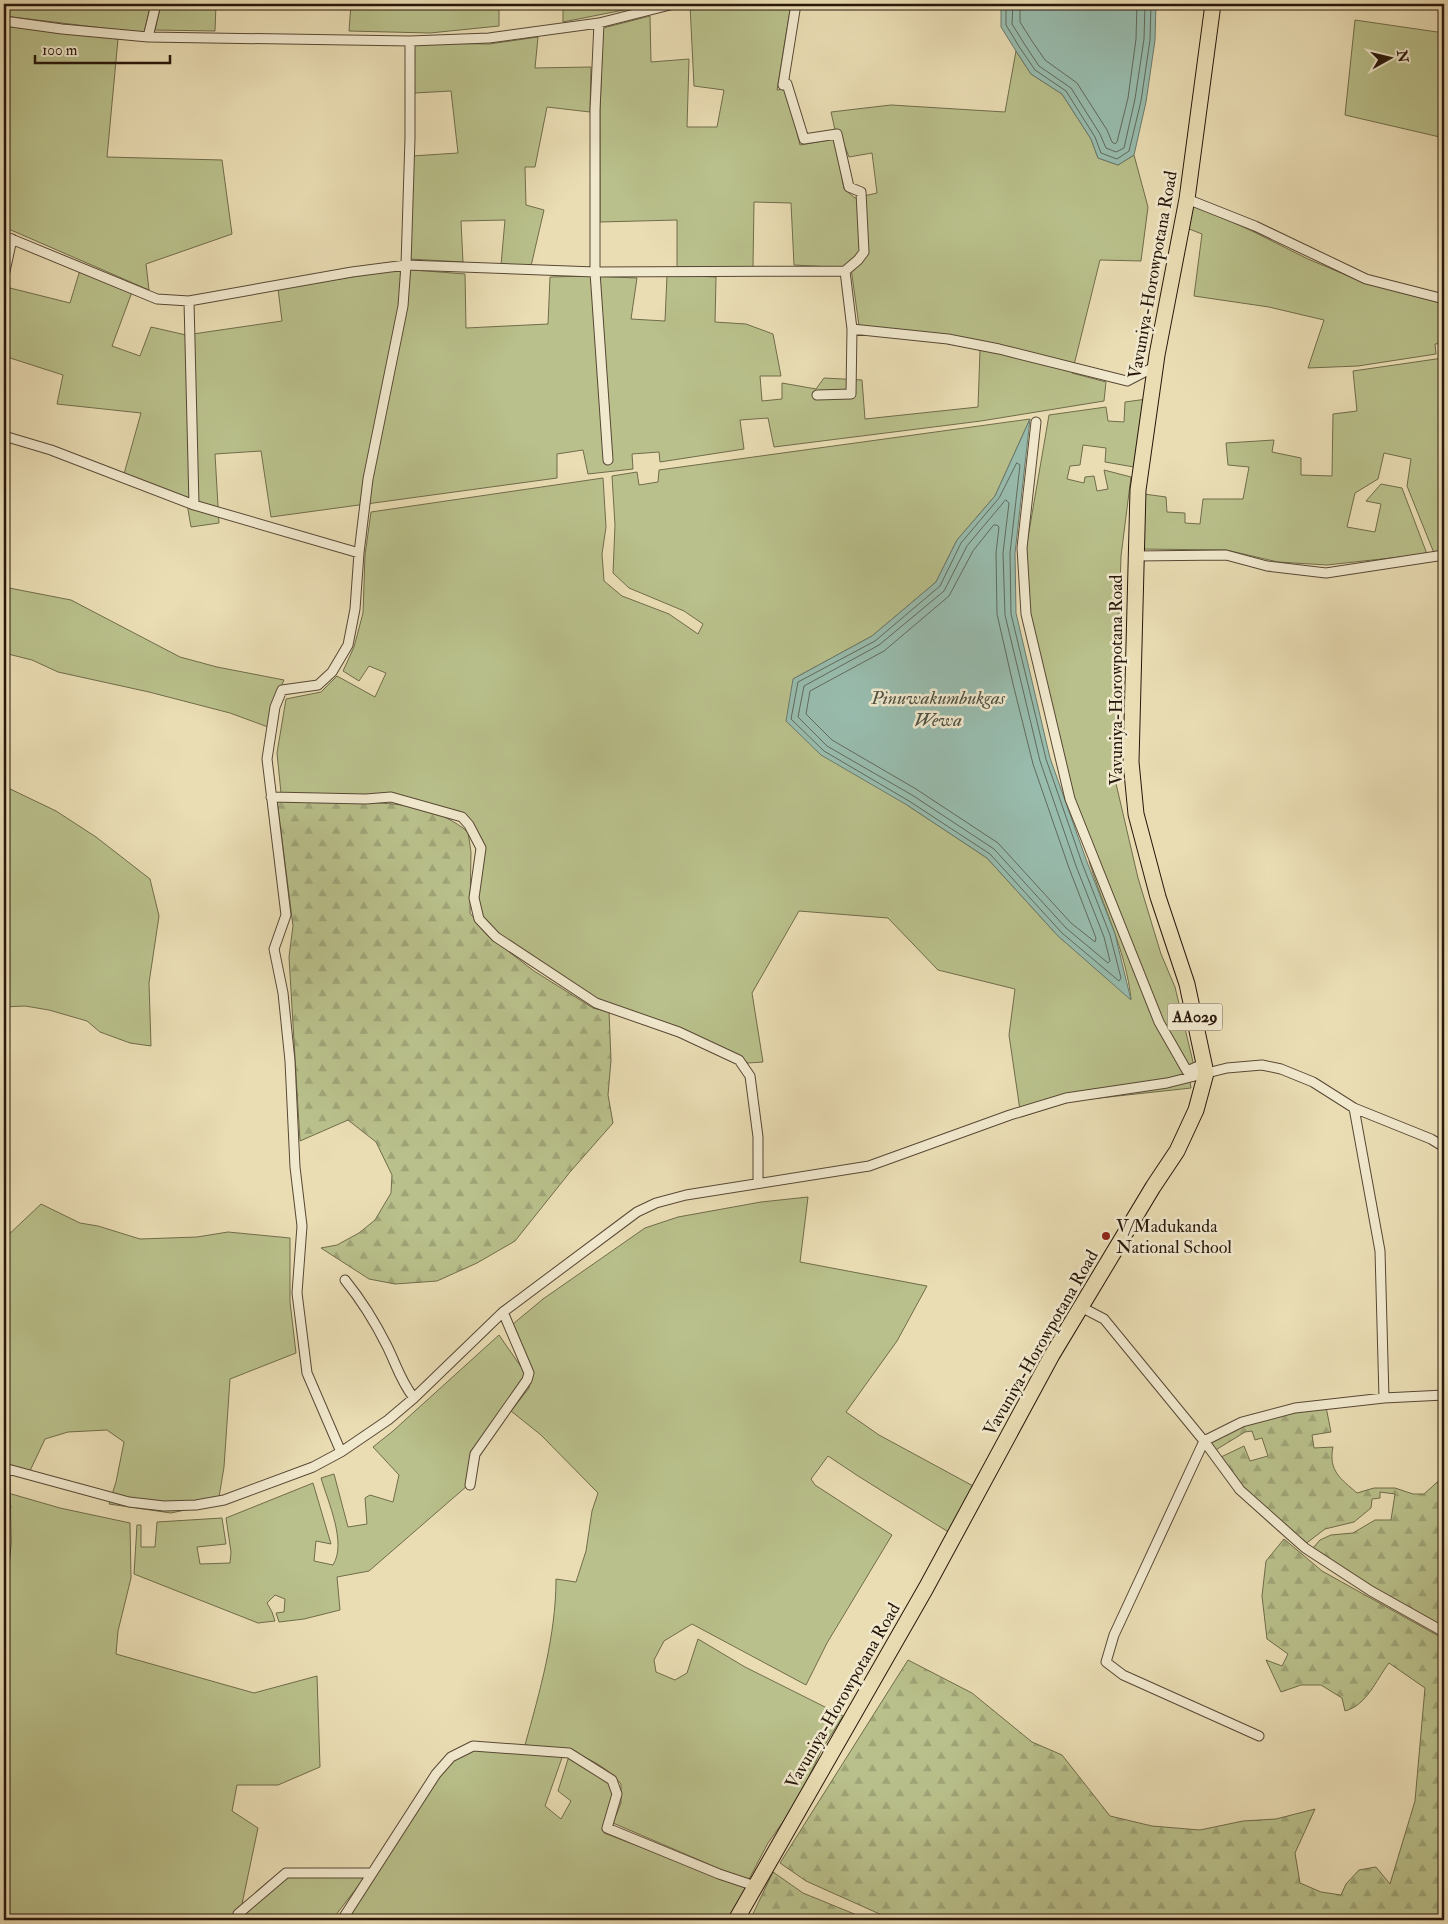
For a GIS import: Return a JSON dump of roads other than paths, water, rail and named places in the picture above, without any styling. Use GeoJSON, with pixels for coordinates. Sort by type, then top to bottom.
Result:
{"type":"FeatureCollection","features":[{"type":"Feature","properties":{"kind":"highway","name":"Vavuniya-Horowpotana Road"},"geometry":{"type":"LineString","coordinates":[[736,1920],[926,1588],[1052,1355],[1153,1187],[1177,1151],[1196,1110],[1206,1068],[1187,984],[1158,897],[1136,814],[1131,762],[1138,490],[1156,366],[1187,200],[1213,4]]}},
{"type":"Feature","properties":{"kind":"street"},"geometry":{"type":"LineString","coordinates":[[148,37],[156,4]]}},
{"type":"Feature","properties":{"kind":"street"},"geometry":{"type":"LineString","coordinates":[[4,21],[62,29],[148,37],[410,41],[489,38],[599,23],[643,7],[674,4]]}},
{"type":"Feature","properties":{"kind":"street"},"geometry":{"type":"LineString","coordinates":[[4,276],[8,237],[156,299],[189,301],[352,272],[406,265],[595,272],[845,271],[864,252],[861,192],[849,187],[837,134],[804,139],[787,84],[783,85],[796,4]]}},
{"type":"Feature","properties":{"kind":"street"},"geometry":{"type":"LineString","coordinates":[[599,23],[595,110],[595,272],[608,460]]}},
{"type":"Feature","properties":{"kind":"street"},"geometry":{"type":"LineString","coordinates":[[341,1452],[307,1373],[297,1293],[302,1226],[295,1167],[288,1041],[283,993],[274,949],[286,915],[268,760],[274,707],[282,690],[318,685],[332,672],[348,645],[355,609],[359,553],[368,479],[403,306],[406,265],[410,41]]}},
{"type":"Feature","properties":{"kind":"street"},"geometry":{"type":"LineString","coordinates":[[1187,200],[1255,226],[1366,279],[1444,299]]}},
{"type":"Feature","properties":{"kind":"street"},"geometry":{"type":"LineString","coordinates":[[817,395],[851,394],[852,329],[845,271]]}},
{"type":"Feature","properties":{"kind":"street"},"geometry":{"type":"LineString","coordinates":[[189,301],[194,505]]}},
{"type":"Feature","properties":{"kind":"street"},"geometry":{"type":"LineString","coordinates":[[852,329],[948,339],[999,349],[1127,382],[1156,366]]}},
{"type":"Feature","properties":{"kind":"street"},"geometry":{"type":"LineString","coordinates":[[1036,422],[1022,548],[1026,614],[1070,799],[1159,1022],[1187,1071],[1262,1065],[1281,1069],[1313,1082],[1354,1108],[1444,1147]]}},
{"type":"Feature","properties":{"kind":"street"},"geometry":{"type":"LineString","coordinates":[[4,436],[51,450],[194,505],[359,553]]}},
{"type":"Feature","properties":{"kind":"street"},"geometry":{"type":"LineString","coordinates":[[1135,556],[1226,555],[1266,566],[1326,573],[1444,556]]}},
{"type":"Feature","properties":{"kind":"street"},"geometry":{"type":"LineString","coordinates":[[271,797],[366,799],[391,797],[462,817],[470,825],[481,848],[474,898],[479,920],[496,937],[596,1003],[679,1032],[739,1060],[750,1076],[758,1137],[758,1182]]}},
{"type":"Feature","properties":{"kind":"street"},"geometry":{"type":"LineString","coordinates":[[4,1568],[6,1542],[4,1468],[129,1502],[164,1506],[196,1505],[224,1500],[313,1467],[341,1452],[388,1420],[414,1398],[503,1312],[637,1212],[656,1203],[686,1195],[758,1182],[870,1166],[1010,1115],[1066,1098],[1167,1083],[1206,1068]]}},
{"type":"Feature","properties":{"kind":"street"},"geometry":{"type":"LineString","coordinates":[[1354,1108],[1380,1252],[1384,1398]]}},
{"type":"Feature","properties":{"kind":"street"},"geometry":{"type":"LineString","coordinates":[[345,1280],[366,1306],[387,1346],[404,1386],[414,1398]]}},
{"type":"Feature","properties":{"kind":"street"},"geometry":{"type":"LineString","coordinates":[[1081,1307],[1104,1320],[1204,1441],[1240,1490],[1305,1548],[1371,1591],[1444,1632]]}},
{"type":"Feature","properties":{"kind":"street"},"geometry":{"type":"LineString","coordinates":[[470,1485],[475,1454],[527,1380],[529,1373],[503,1312]]}},
{"type":"Feature","properties":{"kind":"street"},"geometry":{"type":"LineString","coordinates":[[1259,1736],[1123,1675],[1106,1662],[1114,1636],[1204,1441],[1242,1422],[1295,1408],[1384,1398],[1444,1395]]}},
{"type":"Feature","properties":{"kind":"street"},"geometry":{"type":"LineString","coordinates":[[342,1920],[436,1774],[451,1757],[473,1746],[569,1753],[612,1780],[616,1794],[607,1828],[718,1874],[755,1886]]}},
{"type":"Feature","properties":{"kind":"street"},"geometry":{"type":"LineString","coordinates":[[239,1920],[238,1914],[286,1873],[372,1873]]}},
{"type":"Feature","properties":{"kind":"water"},"geometry":{"type":"Polygon","coordinates":[[[1001,4],[1156,4],[1155,40],[1146,102],[1134,155],[1118,165],[1098,158],[1091,139],[1062,94],[1031,74],[1016,51],[1001,27],[1001,4]]]}},
{"type":"Feature","properties":{"kind":"water","name":"Pinuwakumbukgas Wewa"},"geometry":{"type":"Polygon","coordinates":[[[1030,419],[1015,553],[1016,613],[1050,758],[1115,934],[1131,1000],[1058,936],[987,858],[907,805],[821,755],[786,721],[793,679],[872,636],[936,582],[957,540],[995,496],[1030,419]]]}},
{"type":"Feature","properties":{"kind":"place","name":"V/Madukanda National School"},"geometry":{"type":"Point","coordinates":[1106,1236]}}]}
